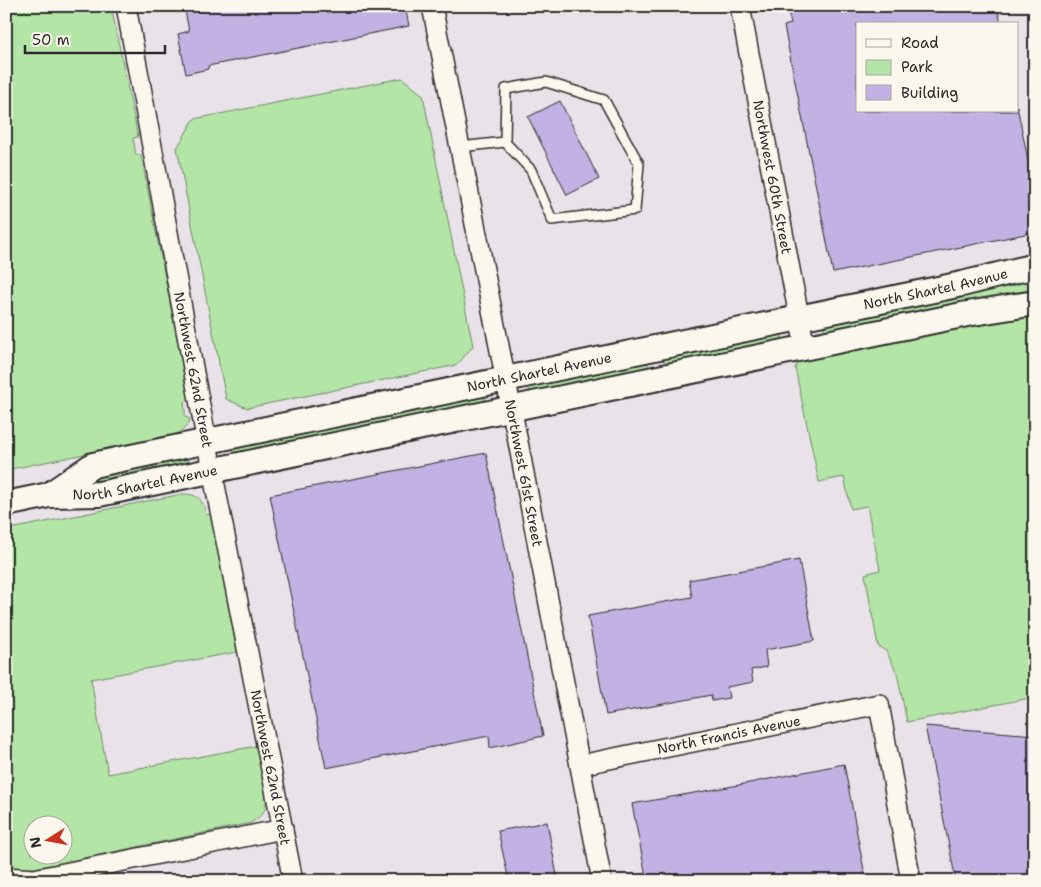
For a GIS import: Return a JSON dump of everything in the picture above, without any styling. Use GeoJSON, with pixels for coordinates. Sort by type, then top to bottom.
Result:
{"type":"FeatureCollection","features":[{"type":"Feature","properties":{"kind":"street","name":"Northwest 62nd Street"},"geometry":{"type":"LineString","coordinates":[[126,6],[212,470],[293,881]]}},
{"type":"Feature","properties":{"kind":"street","name":"Northwest 61st Street"},"geometry":{"type":"LineString","coordinates":[[432,6],[506,379],[602,881]]}},
{"type":"Feature","properties":{"kind":"street","name":"Northwest 60th Street"},"geometry":{"type":"LineString","coordinates":[[740,6],[805,348]]}},
{"type":"Feature","properties":{"kind":"street","name":"North Shartel Avenue"},"geometry":{"type":"LineString","coordinates":[[49,494],[93,466],[962,284],[1035,266]]}},
{"type":"Feature","properties":{"kind":"street","name":"North Shartel Avenue"},"geometry":{"type":"LineString","coordinates":[[6,504],[49,494],[99,494],[967,314],[1035,303]]}},
{"type":"Feature","properties":{"kind":"street","name":"North Francis Avenue"},"geometry":{"type":"LineString","coordinates":[[580,765],[879,704],[911,881]]}},
{"type":"Feature","properties":{"kind":"street"},"geometry":{"type":"LineString","coordinates":[[6,877],[34,879],[283,829]]}},
{"type":"Feature","properties":{"kind":"lane"},"geometry":{"type":"LineString","coordinates":[[546,82],[604,100],[639,164],[635,210],[552,220],[532,170],[504,142],[506,89],[546,82]]}},
{"type":"Feature","properties":{"kind":"lane"},"geometry":{"type":"LineString","coordinates":[[460,147],[504,142]]}},
{"type":"Feature","properties":{"kind":"green space"},"geometry":{"type":"Polygon","coordinates":[[[6,6],[111,6],[138,137],[133,138],[136,155],[141,155],[189,400],[184,402],[185,417],[190,419],[184,429],[174,436],[6,470],[6,6]]]}},
{"type":"Feature","properties":{"kind":"green space"},"geometry":{"type":"Polygon","coordinates":[[[402,78],[423,95],[473,346],[457,365],[247,408],[226,399],[177,148],[194,119],[402,78]]]}},
{"type":"Feature","properties":{"kind":"green space"},"geometry":{"type":"Polygon","coordinates":[[[1032,278],[1035,294],[1004,295],[831,332],[827,332],[824,329],[827,323],[1010,285],[1032,278]]]}},
{"type":"Feature","properties":{"kind":"green space"},"geometry":{"type":"Polygon","coordinates":[[[1032,312],[1033,317],[1035,317],[1035,697],[907,722],[897,673],[886,651],[878,646],[865,574],[880,570],[867,506],[851,509],[844,477],[819,482],[795,368],[797,363],[802,360],[1032,312]]]}},
{"type":"Feature","properties":{"kind":"green space"},"geometry":{"type":"Polygon","coordinates":[[[777,333],[782,338],[780,342],[665,366],[663,357],[777,333]]]}},
{"type":"Feature","properties":{"kind":"green space"},"geometry":{"type":"Polygon","coordinates":[[[647,361],[649,369],[532,393],[529,390],[530,386],[647,361]]]}},
{"type":"Feature","properties":{"kind":"green space"},"geometry":{"type":"Polygon","coordinates":[[[484,396],[484,402],[236,454],[233,450],[233,448],[484,396]]]}},
{"type":"Feature","properties":{"kind":"green space"},"geometry":{"type":"Polygon","coordinates":[[[187,457],[189,460],[188,464],[98,483],[95,480],[96,476],[187,457]]]}},
{"type":"Feature","properties":{"kind":"green space"},"geometry":{"type":"Polygon","coordinates":[[[182,494],[196,496],[201,501],[206,515],[211,514],[237,652],[91,679],[108,774],[256,746],[266,796],[265,809],[251,823],[72,861],[72,814],[22,814],[22,864],[56,864],[34,868],[6,867],[6,530],[182,494]]]}},
{"type":"Feature","properties":{"kind":"building"},"geometry":{"type":"Polygon","coordinates":[[[184,6],[405,6],[409,26],[208,66],[208,69],[186,74],[178,34],[189,31],[184,6]]]}},
{"type":"Feature","properties":{"kind":"building"},"geometry":{"type":"Polygon","coordinates":[[[787,6],[832,6],[833,11],[856,6],[997,6],[1001,22],[856,22],[856,112],[1018,111],[1035,194],[1035,232],[833,273],[784,26],[791,24],[787,6]]]}},
{"type":"Feature","properties":{"kind":"building"},"geometry":{"type":"Polygon","coordinates":[[[560,101],[599,179],[567,195],[528,117],[560,101]]]}},
{"type":"Feature","properties":{"kind":"building"},"geometry":{"type":"Polygon","coordinates":[[[486,453],[543,736],[490,748],[489,736],[326,768],[270,495],[486,453]]]}},
{"type":"Feature","properties":{"kind":"building"},"geometry":{"type":"Polygon","coordinates":[[[799,560],[814,641],[765,650],[767,667],[751,670],[753,682],[727,687],[729,698],[712,701],[711,695],[606,715],[588,616],[692,597],[689,580],[799,560]]]}},
{"type":"Feature","properties":{"kind":"building"},"geometry":{"type":"Polygon","coordinates":[[[925,726],[1035,735],[1035,881],[956,881],[925,726]]]}},
{"type":"Feature","properties":{"kind":"building"},"geometry":{"type":"Polygon","coordinates":[[[844,764],[866,881],[647,881],[632,804],[844,764]]]}},
{"type":"Feature","properties":{"kind":"building"},"geometry":{"type":"Polygon","coordinates":[[[547,822],[558,881],[509,881],[498,831],[547,822]]]}}]}
